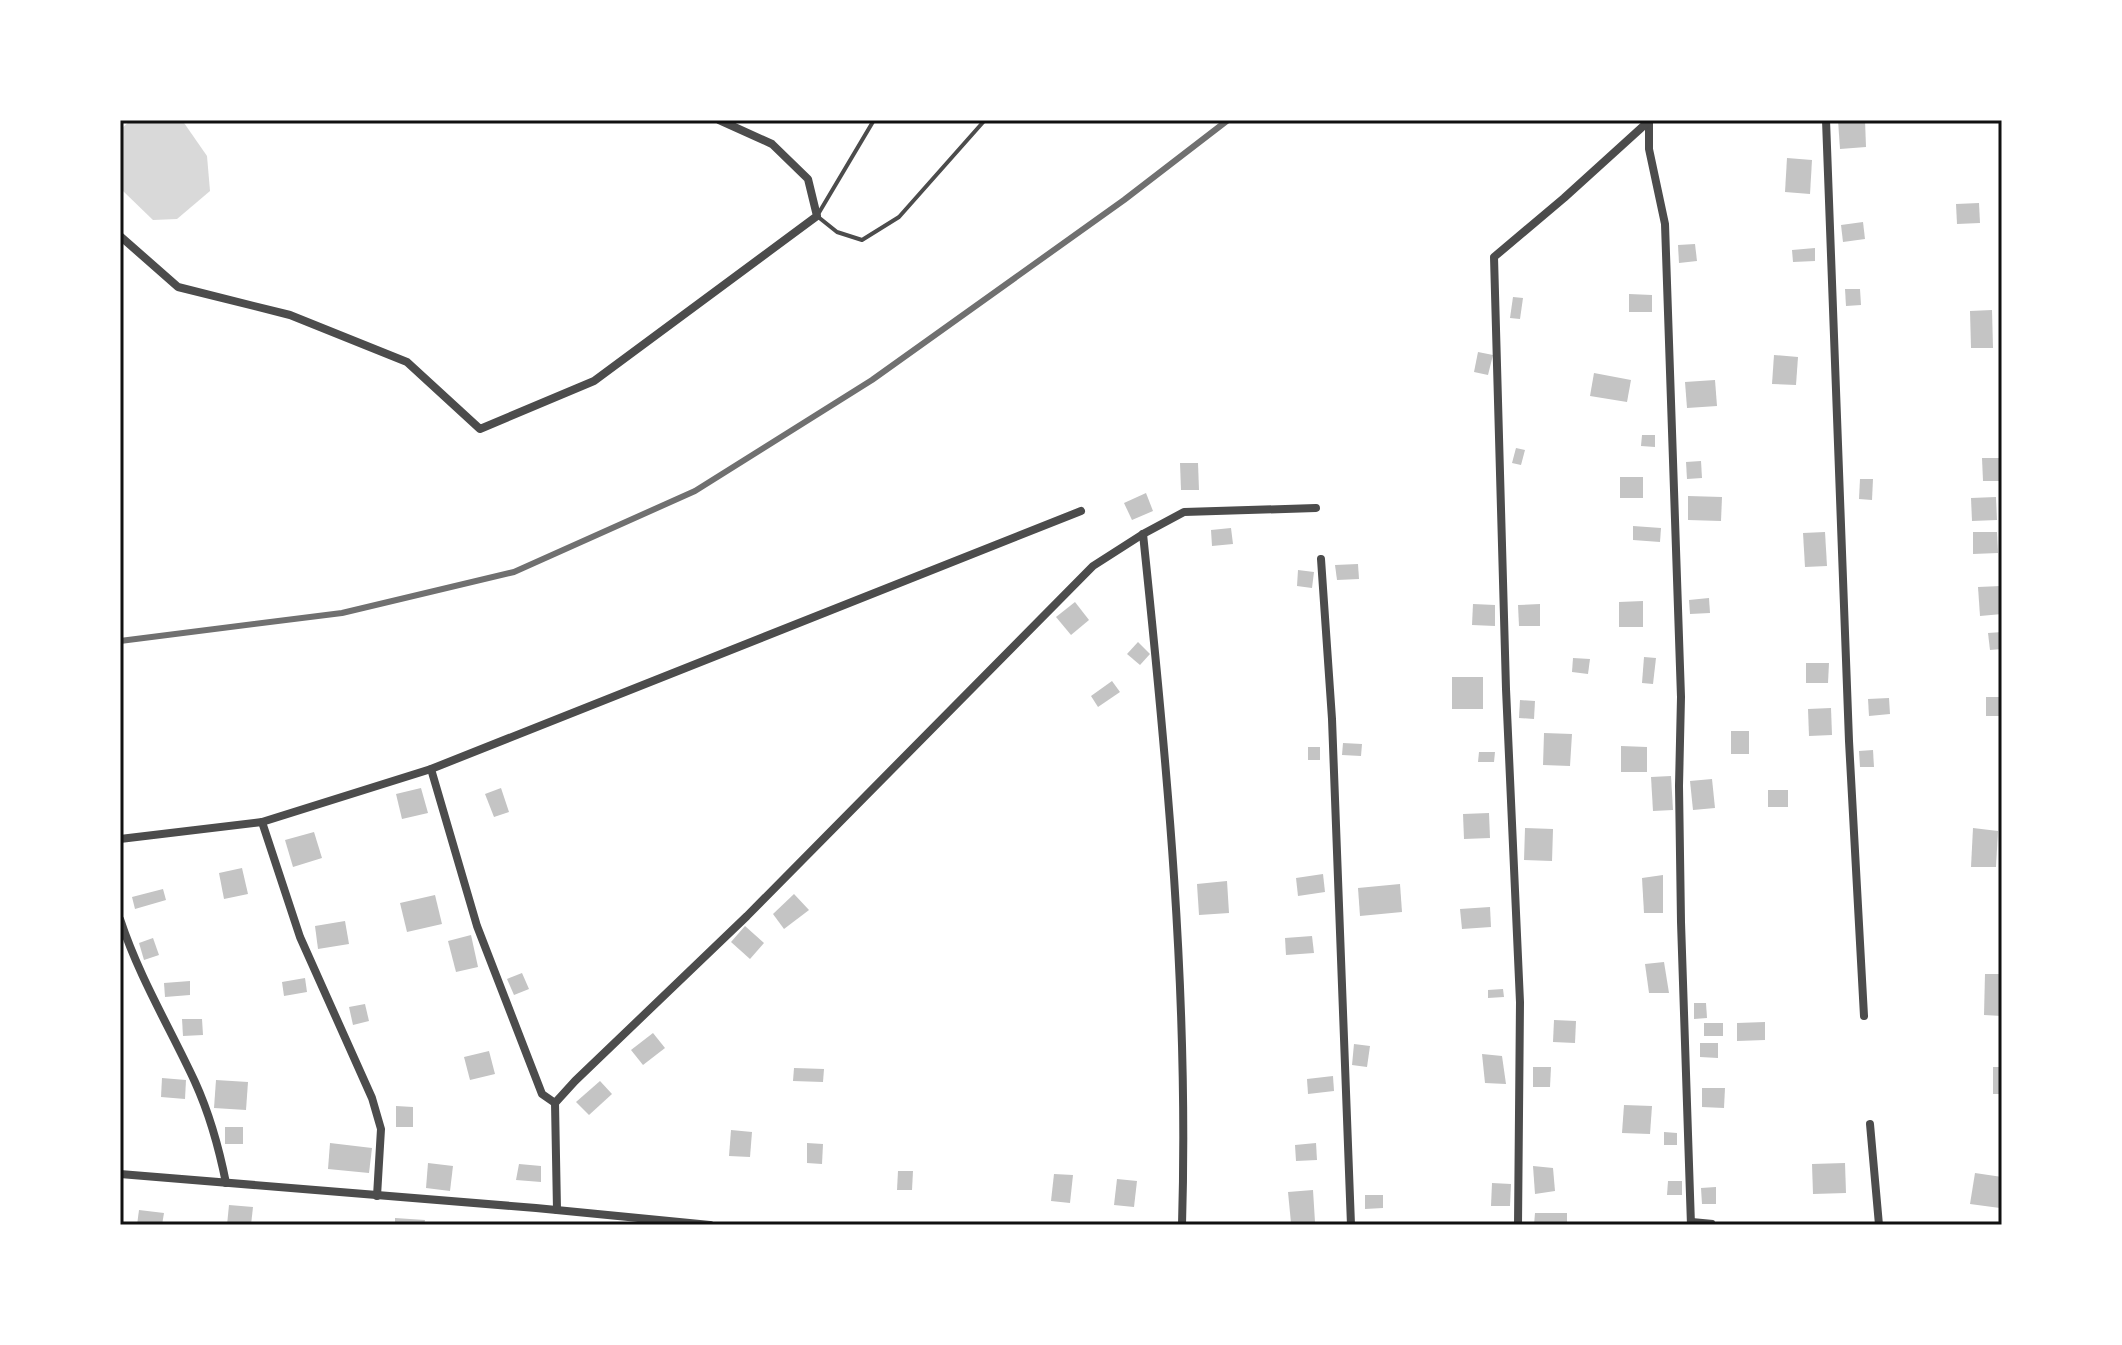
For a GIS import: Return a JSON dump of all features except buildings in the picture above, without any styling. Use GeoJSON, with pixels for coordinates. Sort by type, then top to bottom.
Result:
{"type":"FeatureCollection","features":[{"type":"Feature","properties":{"kind":"street"},"geometry":{"type":"LineString","coordinates":[[120,236],[178,287],[290,315],[407,362],[480,429],[594,381],[817,216],[808,179],[772,144],[719,120]]}},
{"type":"Feature","properties":{"kind":"street"},"geometry":{"type":"LineString","coordinates":[[1518,1225],[1520,1002],[1506,689],[1494,257],[1649,120]]}},
{"type":"Feature","properties":{"kind":"street"},"geometry":{"type":"LineString","coordinates":[[1649,120],[1649,149],[1665,224],[1681,697],[1681,922],[1692,1223]]}},
{"type":"Feature","properties":{"kind":"street"},"geometry":{"type":"LineString","coordinates":[[1826,120],[1849,741],[1864,1016]]}},
{"type":"Feature","properties":{"kind":"street"},"geometry":{"type":"LineString","coordinates":[[557,1210],[555,1103],[747,916],[1093,566],[1184,512],[1316,508]]}},
{"type":"Feature","properties":{"kind":"street"},"geometry":{"type":"LineString","coordinates":[[120,839],[262,822],[431,769],[1081,511]]}},
{"type":"Feature","properties":{"kind":"street"},"geometry":{"type":"LineString","coordinates":[[1143,534],[1168,774],[1185,1141],[1182,1225]]}},
{"type":"Feature","properties":{"kind":"street"},"geometry":{"type":"LineString","coordinates":[[1321,559],[1332,719],[1351,1225]]}},
{"type":"Feature","properties":{"kind":"street"},"geometry":{"type":"LineString","coordinates":[[431,769],[477,926],[542,1094],[555,1103]]}},
{"type":"Feature","properties":{"kind":"street"},"geometry":{"type":"LineString","coordinates":[[262,822],[300,937],[372,1098],[381,1129],[377,1196]]}},
{"type":"Feature","properties":{"kind":"street"},"geometry":{"type":"LineString","coordinates":[[120,919],[132,956],[197,1085],[219,1145],[226,1183]]}},
{"type":"Feature","properties":{"kind":"street"},"geometry":{"type":"LineString","coordinates":[[1870,1124],[1879,1225]]}},
{"type":"Feature","properties":{"kind":"street"},"geometry":{"type":"LineString","coordinates":[[120,1174],[710,1225]]}},
{"type":"Feature","properties":{"kind":"lane"},"geometry":{"type":"LineString","coordinates":[[874,120],[817,216],[837,232],[862,240],[899,217],[985,120]]}},
{"type":"Feature","properties":{"kind":"lane"},"geometry":{"type":"LineString","coordinates":[[1692,1223],[1713,1222]]}},
{"type":"Feature","properties":{"kind":"shaded area"},"geometry":{"type":"Polygon","coordinates":[[[131,120],[182,120],[207,156],[210,191],[177,219],[153,220],[123,191],[120,130],[131,120]]]}},
{"type":"Feature","properties":{"kind":"railway"},"geometry":{"type":"LineString","coordinates":[[120,641],[342,613],[514,572],[695,491],[872,380],[1124,200],[1228,120]]}}]}
